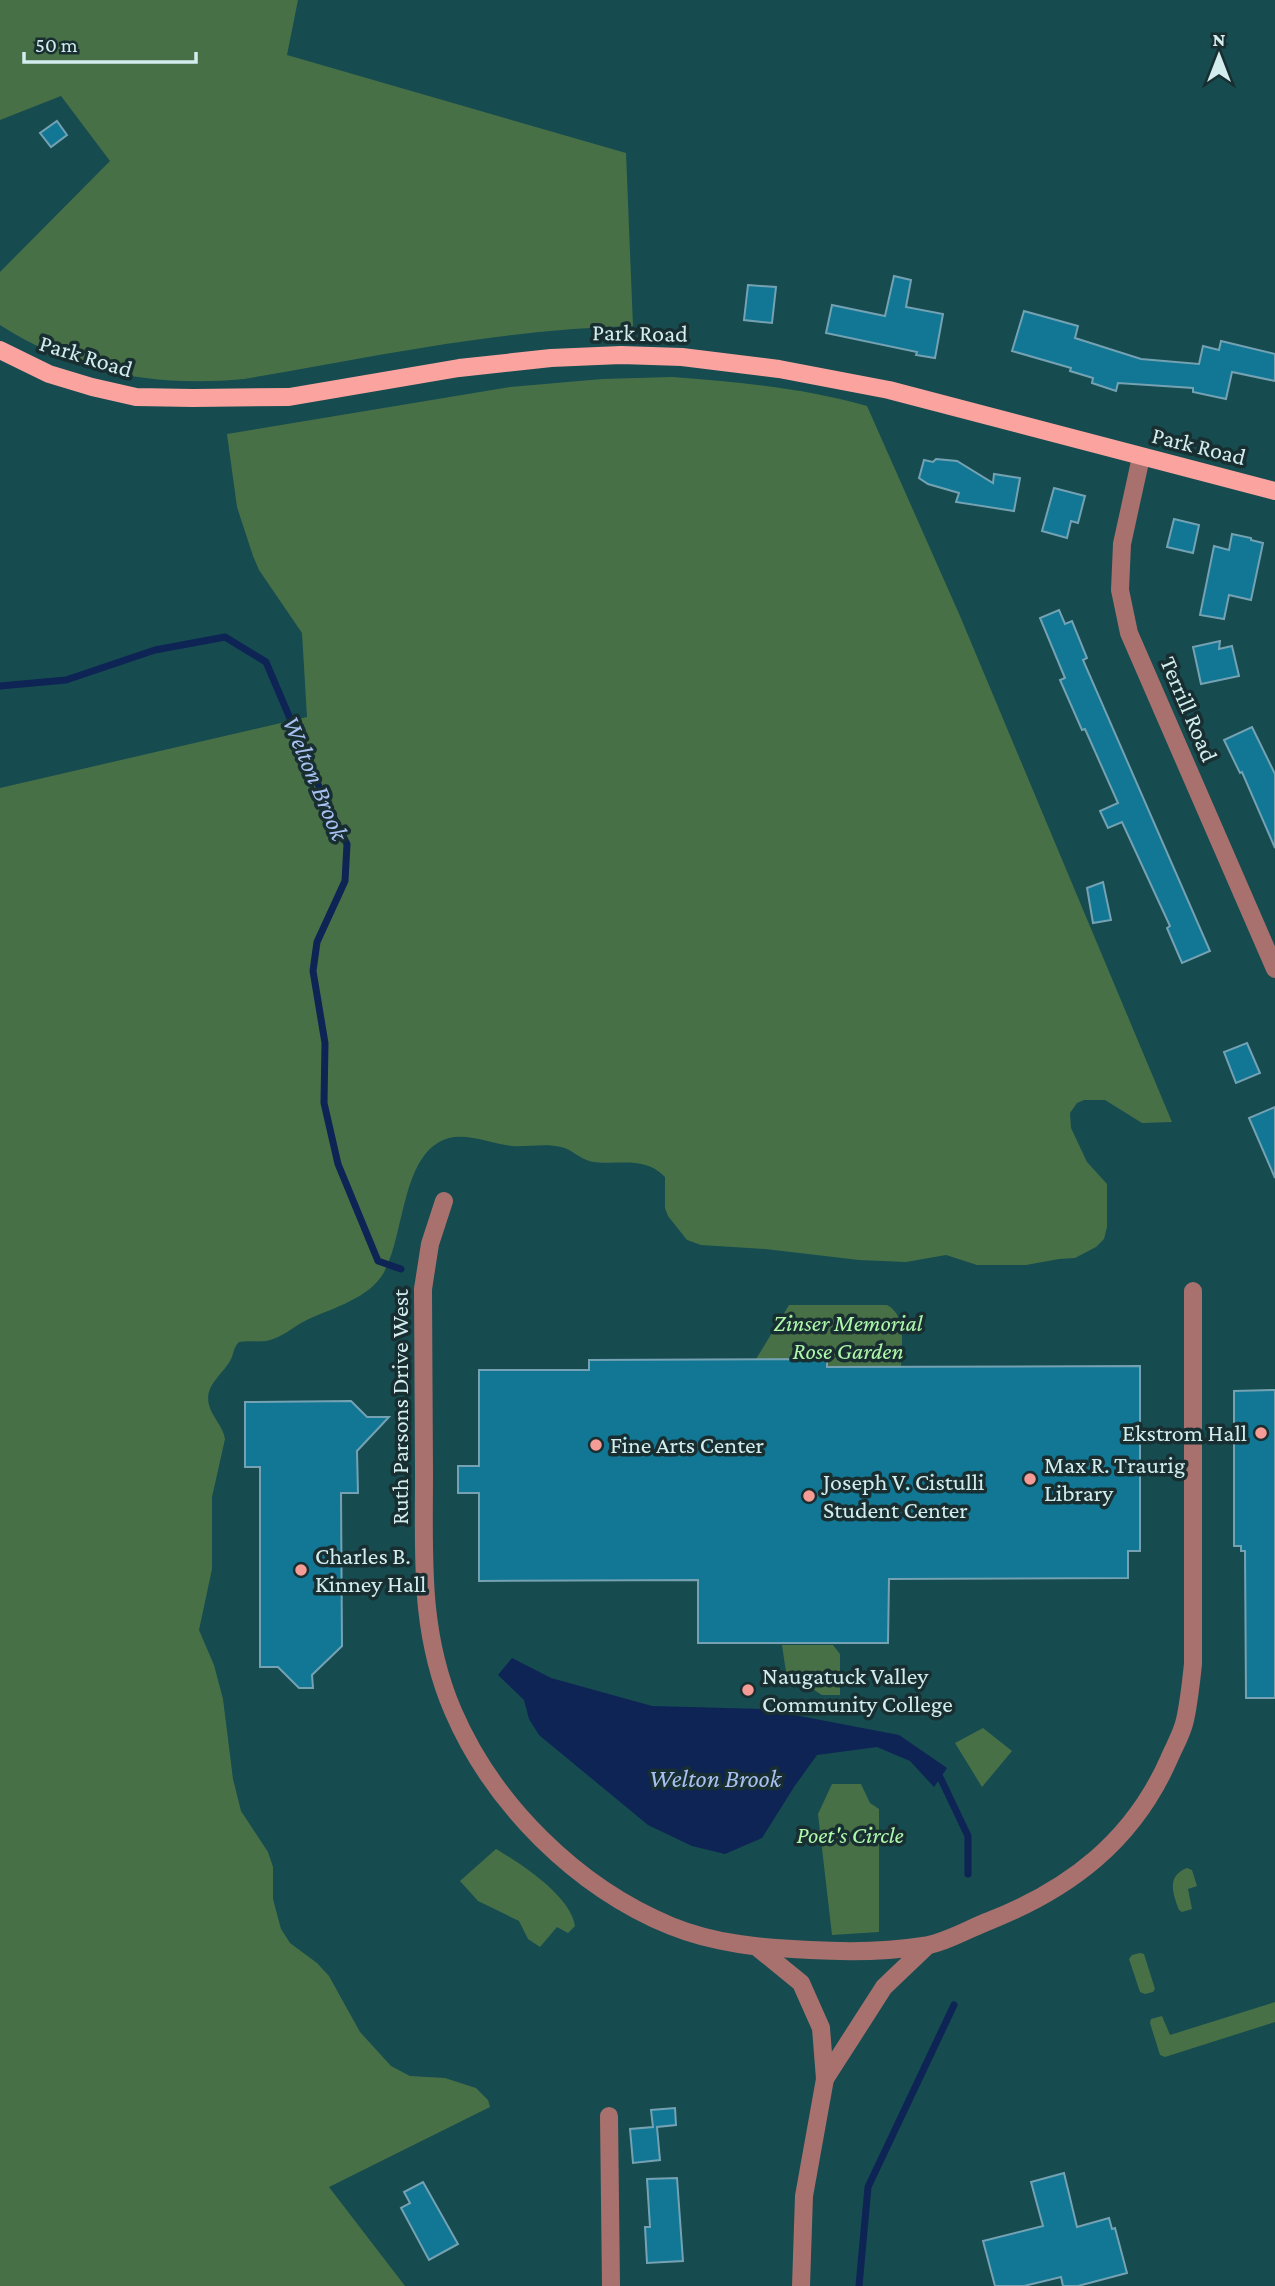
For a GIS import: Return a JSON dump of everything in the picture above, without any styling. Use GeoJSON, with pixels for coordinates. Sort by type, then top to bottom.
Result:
{"type":"FeatureCollection","features":[{"type":"Feature","properties":{"kind":"main road","name":"Park Road"},"geometry":{"type":"LineString","coordinates":[[0,350],[49,374],[92,387],[136,397],[193,398],[289,397],[459,368],[551,358],[682,356],[779,369],[889,390],[1275,491]]}},
{"type":"Feature","properties":{"kind":"street","name":"Terrill Road"},"geometry":{"type":"LineString","coordinates":[[1141,457],[1122,544],[1120,590],[1129,633],[1275,969]]}},
{"type":"Feature","properties":{"kind":"street","name":"Ruth Parsons Drive West"},"geometry":{"type":"LineString","coordinates":[[444,1201],[430,1244],[423,1289],[424,1580],[432,1649],[453,1711],[483,1769],[523,1822],[576,1869],[635,1909],[672,1926],[720,1941],[758,1948],[852,1952],[926,1946]]}},
{"type":"Feature","properties":{"kind":"street"},"geometry":{"type":"LineString","coordinates":[[825,2079],[884,1987],[926,1946],[1021,1908],[1083,1872],[1141,1810],[1162,1776],[1185,1724],[1194,1640],[1193,1291]]}},
{"type":"Feature","properties":{"kind":"street"},"geometry":{"type":"LineString","coordinates":[[758,1948],[801,1983],[821,2028],[825,2079],[804,2196],[801,2286]]}},
{"type":"Feature","properties":{"kind":"street"},"geometry":{"type":"LineString","coordinates":[[608,2116],[611,2286]]}},
{"type":"Feature","properties":{"kind":"green space"},"geometry":{"type":"Polygon","coordinates":[[[0,0],[298,0],[287,55],[626,153],[633,326],[486,338],[244,379],[211,381],[179,381],[117,373],[87,366],[29,342],[0,325],[0,272],[110,161],[61,96],[0,120],[0,0]]]}},
{"type":"Feature","properties":{"kind":"green space"},"geometry":{"type":"Polygon","coordinates":[[[672,377],[795,390],[867,406],[960,616],[1172,1122],[1142,1123],[1105,1100],[1084,1100],[1077,1103],[1070,1113],[1071,1128],[1087,1162],[1107,1184],[1107,1227],[1104,1239],[1096,1247],[1075,1258],[1026,1265],[977,1265],[946,1255],[906,1262],[859,1260],[701,1245],[687,1240],[668,1216],[665,1208],[665,1177],[648,1166],[638,1163],[589,1161],[555,1146],[512,1146],[464,1137],[449,1138],[433,1147],[421,1161],[412,1179],[389,1261],[374,1285],[355,1298],[274,1339],[239,1342],[230,1361],[211,1386],[209,1405],[225,1439],[212,1497],[212,1569],[199,1630],[214,1665],[223,1699],[233,1779],[241,1811],[268,1852],[273,1867],[273,1899],[281,1929],[290,1943],[317,1963],[329,1976],[360,2032],[391,2066],[410,2076],[445,2078],[476,2088],[488,2100],[490,2107],[329,2187],[405,2286],[0,2286],[0,788],[307,717],[302,633],[259,570],[253,556],[237,507],[227,434],[510,387],[602,379],[672,377]]]}},
{"type":"Feature","properties":{"kind":"green space","name":"Zinser Memorial Rose Garden"},"geometry":{"type":"Polygon","coordinates":[[[789,1305],[887,1305],[894,1310],[901,1324],[901,1367],[827,1367],[826,1359],[756,1359],[789,1305]]]}},
{"type":"Feature","properties":{"kind":"green space"},"geometry":{"type":"Polygon","coordinates":[[[782,1645],[833,1645],[840,1654],[840,1695],[822,1695],[786,1672],[782,1645]]]}},
{"type":"Feature","properties":{"kind":"green space"},"geometry":{"type":"Polygon","coordinates":[[[983,1728],[1012,1751],[982,1787],[955,1743],[983,1728]]]}},
{"type":"Feature","properties":{"kind":"green space","name":"Poet's Circle"},"geometry":{"type":"Polygon","coordinates":[[[832,1784],[861,1784],[870,1803],[879,1809],[879,1932],[832,1935],[818,1814],[832,1784]]]}},
{"type":"Feature","properties":{"kind":"green space"},"geometry":{"type":"Polygon","coordinates":[[[496,1849],[555,1892],[564,1903],[575,1926],[568,1933],[557,1927],[540,1947],[528,1939],[519,1921],[478,1901],[460,1881],[496,1849]]]}},
{"type":"Feature","properties":{"kind":"green space"},"geometry":{"type":"Polygon","coordinates":[[[1187,1868],[1192,1870],[1197,1886],[1188,1889],[1192,1909],[1182,1912],[1179,1910],[1173,1886],[1176,1876],[1187,1868]]]}},
{"type":"Feature","properties":{"kind":"green space"},"geometry":{"type":"Polygon","coordinates":[[[1140,1953],[1144,1954],[1155,1989],[1145,1994],[1140,1992],[1129,1959],[1140,1953]]]}},
{"type":"Feature","properties":{"kind":"green space"},"geometry":{"type":"Polygon","coordinates":[[[1275,2002],[1275,2022],[1165,2057],[1160,2055],[1150,2023],[1151,2019],[1162,2016],[1170,2035],[1275,2002]]]}},
{"type":"Feature","properties":{"kind":"water","name":"Welton Brook"},"geometry":{"type":"Polygon","coordinates":[[[512,1658],[551,1678],[652,1706],[763,1709],[899,1735],[947,1768],[934,1787],[910,1761],[877,1747],[817,1755],[762,1838],[725,1854],[692,1846],[648,1825],[539,1735],[529,1719],[524,1700],[498,1675],[512,1658]]]}},
{"type":"Feature","properties":{"kind":"building"},"geometry":{"type":"Polygon","coordinates":[[[57,121],[67,135],[51,147],[40,133],[57,121]]]}},
{"type":"Feature","properties":{"kind":"building"},"geometry":{"type":"Polygon","coordinates":[[[894,276],[911,280],[906,307],[943,314],[935,358],[826,333],[832,305],[885,316],[894,276]]]}},
{"type":"Feature","properties":{"kind":"building"},"geometry":{"type":"Polygon","coordinates":[[[748,285],[776,287],[772,323],[744,320],[748,285]]]}},
{"type":"Feature","properties":{"kind":"building"},"geometry":{"type":"Polygon","coordinates":[[[1024,311],[1078,326],[1075,338],[1141,359],[1199,364],[1203,346],[1219,350],[1221,341],[1275,354],[1275,381],[1232,372],[1226,399],[1193,392],[1193,388],[1118,383],[1116,391],[1092,383],[1093,378],[1070,371],[1071,368],[1012,351],[1024,311]]]}},
{"type":"Feature","properties":{"kind":"building"},"geometry":{"type":"Polygon","coordinates":[[[936,459],[957,461],[993,483],[994,474],[1020,478],[1014,511],[956,502],[959,493],[928,484],[919,478],[924,460],[933,462],[936,459]]]}},
{"type":"Feature","properties":{"kind":"building"},"geometry":{"type":"Polygon","coordinates":[[[1054,488],[1085,496],[1078,523],[1071,521],[1067,538],[1042,531],[1054,488]]]}},
{"type":"Feature","properties":{"kind":"building"},"geometry":{"type":"Polygon","coordinates":[[[1174,519],[1199,525],[1193,553],[1167,547],[1174,519]]]}},
{"type":"Feature","properties":{"kind":"building"},"geometry":{"type":"Polygon","coordinates":[[[1232,534],[1263,543],[1251,600],[1229,595],[1224,619],[1200,615],[1214,546],[1229,550],[1232,534]]]}},
{"type":"Feature","properties":{"kind":"building"},"geometry":{"type":"Polygon","coordinates":[[[1059,610],[1065,624],[1072,621],[1087,658],[1083,660],[1210,951],[1182,963],[1167,928],[1170,926],[1122,822],[1108,828],[1100,811],[1118,803],[1060,680],[1065,678],[1040,618],[1059,610]]]}},
{"type":"Feature","properties":{"kind":"building"},"geometry":{"type":"Polygon","coordinates":[[[1220,641],[1219,649],[1232,646],[1239,676],[1201,684],[1193,647],[1220,641]]]}},
{"type":"Feature","properties":{"kind":"building"},"geometry":{"type":"Polygon","coordinates":[[[1252,727],[1275,774],[1275,848],[1242,772],[1240,773],[1224,740],[1252,727]]]}},
{"type":"Feature","properties":{"kind":"building"},"geometry":{"type":"Polygon","coordinates":[[[1103,882],[1111,920],[1093,923],[1087,888],[1103,882]]]}},
{"type":"Feature","properties":{"kind":"building"},"geometry":{"type":"Polygon","coordinates":[[[1247,1043],[1260,1073],[1236,1083],[1224,1052],[1247,1043]]]}},
{"type":"Feature","properties":{"kind":"building"},"geometry":{"type":"Polygon","coordinates":[[[1275,1107],[1275,1178],[1249,1118],[1275,1107]]]}},
{"type":"Feature","properties":{"kind":"building"},"geometry":{"type":"Polygon","coordinates":[[[827,1359],[827,1367],[1140,1366],[1140,1551],[1128,1551],[1128,1578],[889,1579],[888,1643],[698,1643],[698,1580],[479,1581],[479,1493],[458,1493],[458,1466],[479,1466],[479,1370],[589,1370],[589,1360],[827,1359]]]}},
{"type":"Feature","properties":{"kind":"building"},"geometry":{"type":"Polygon","coordinates":[[[1275,1390],[1275,1698],[1246,1698],[1245,1551],[1241,1551],[1241,1546],[1234,1546],[1234,1391],[1275,1390]]]}},
{"type":"Feature","properties":{"kind":"building","name":"Charles B. Kinney Hall"},"geometry":{"type":"Polygon","coordinates":[[[351,1401],[367,1417],[389,1417],[357,1451],[358,1493],[341,1493],[342,1646],[312,1675],[313,1688],[299,1688],[278,1667],[260,1667],[260,1467],[245,1467],[245,1402],[351,1401]]]}},
{"type":"Feature","properties":{"kind":"building"},"geometry":{"type":"Polygon","coordinates":[[[675,2108],[676,2125],[657,2127],[660,2160],[633,2163],[630,2129],[653,2127],[651,2110],[675,2108]]]}},
{"type":"Feature","properties":{"kind":"building"},"geometry":{"type":"Polygon","coordinates":[[[1064,2173],[1077,2227],[1109,2218],[1112,2229],[1115,2228],[1127,2273],[1078,2286],[1063,2286],[1061,2277],[1024,2286],[995,2286],[983,2241],[1043,2226],[1031,2182],[1064,2173]]]}},
{"type":"Feature","properties":{"kind":"building"},"geometry":{"type":"Polygon","coordinates":[[[677,2178],[683,2261],[647,2263],[645,2227],[650,2227],[647,2179],[677,2178]]]}},
{"type":"Feature","properties":{"kind":"building"},"geometry":{"type":"Polygon","coordinates":[[[423,2182],[458,2244],[429,2260],[401,2208],[410,2203],[404,2192],[423,2182]]]}},
{"type":"Feature","properties":{"kind":"waterway","name":"Welton Brook"},"geometry":{"type":"LineString","coordinates":[[0,686],[66,680],[155,650],[225,637],[266,662],[323,796],[347,844],[345,881],[317,942],[313,971],[325,1043],[324,1103],[338,1164],[378,1261],[401,1269]]}},
{"type":"Feature","properties":{"kind":"waterway","name":"Welton Brook"},"geometry":{"type":"LineString","coordinates":[[940,1777],[968,1836],[968,1874]]}},
{"type":"Feature","properties":{"kind":"waterway","name":"Welton Brook"},"geometry":{"type":"LineString","coordinates":[[859,2286],[868,2187],[954,2005]]}},
{"type":"Feature","properties":{"kind":"place","name":"Ekstrom Hall"},"geometry":{"type":"Point","coordinates":[1261,1433]}},
{"type":"Feature","properties":{"kind":"place","name":"Fine Arts Center"},"geometry":{"type":"Point","coordinates":[596,1445]}},
{"type":"Feature","properties":{"kind":"place","name":"Max R. Traurig Library"},"geometry":{"type":"Point","coordinates":[1030,1479]}},
{"type":"Feature","properties":{"kind":"place","name":"Joseph V. Cistulli Student Center"},"geometry":{"type":"Point","coordinates":[809,1496]}},
{"type":"Feature","properties":{"kind":"place","name":"Charles B. Kinney Hall"},"geometry":{"type":"Point","coordinates":[301,1570]}},
{"type":"Feature","properties":{"kind":"place","name":"Naugatuck Valley Community College"},"geometry":{"type":"Point","coordinates":[748,1690]}}]}
